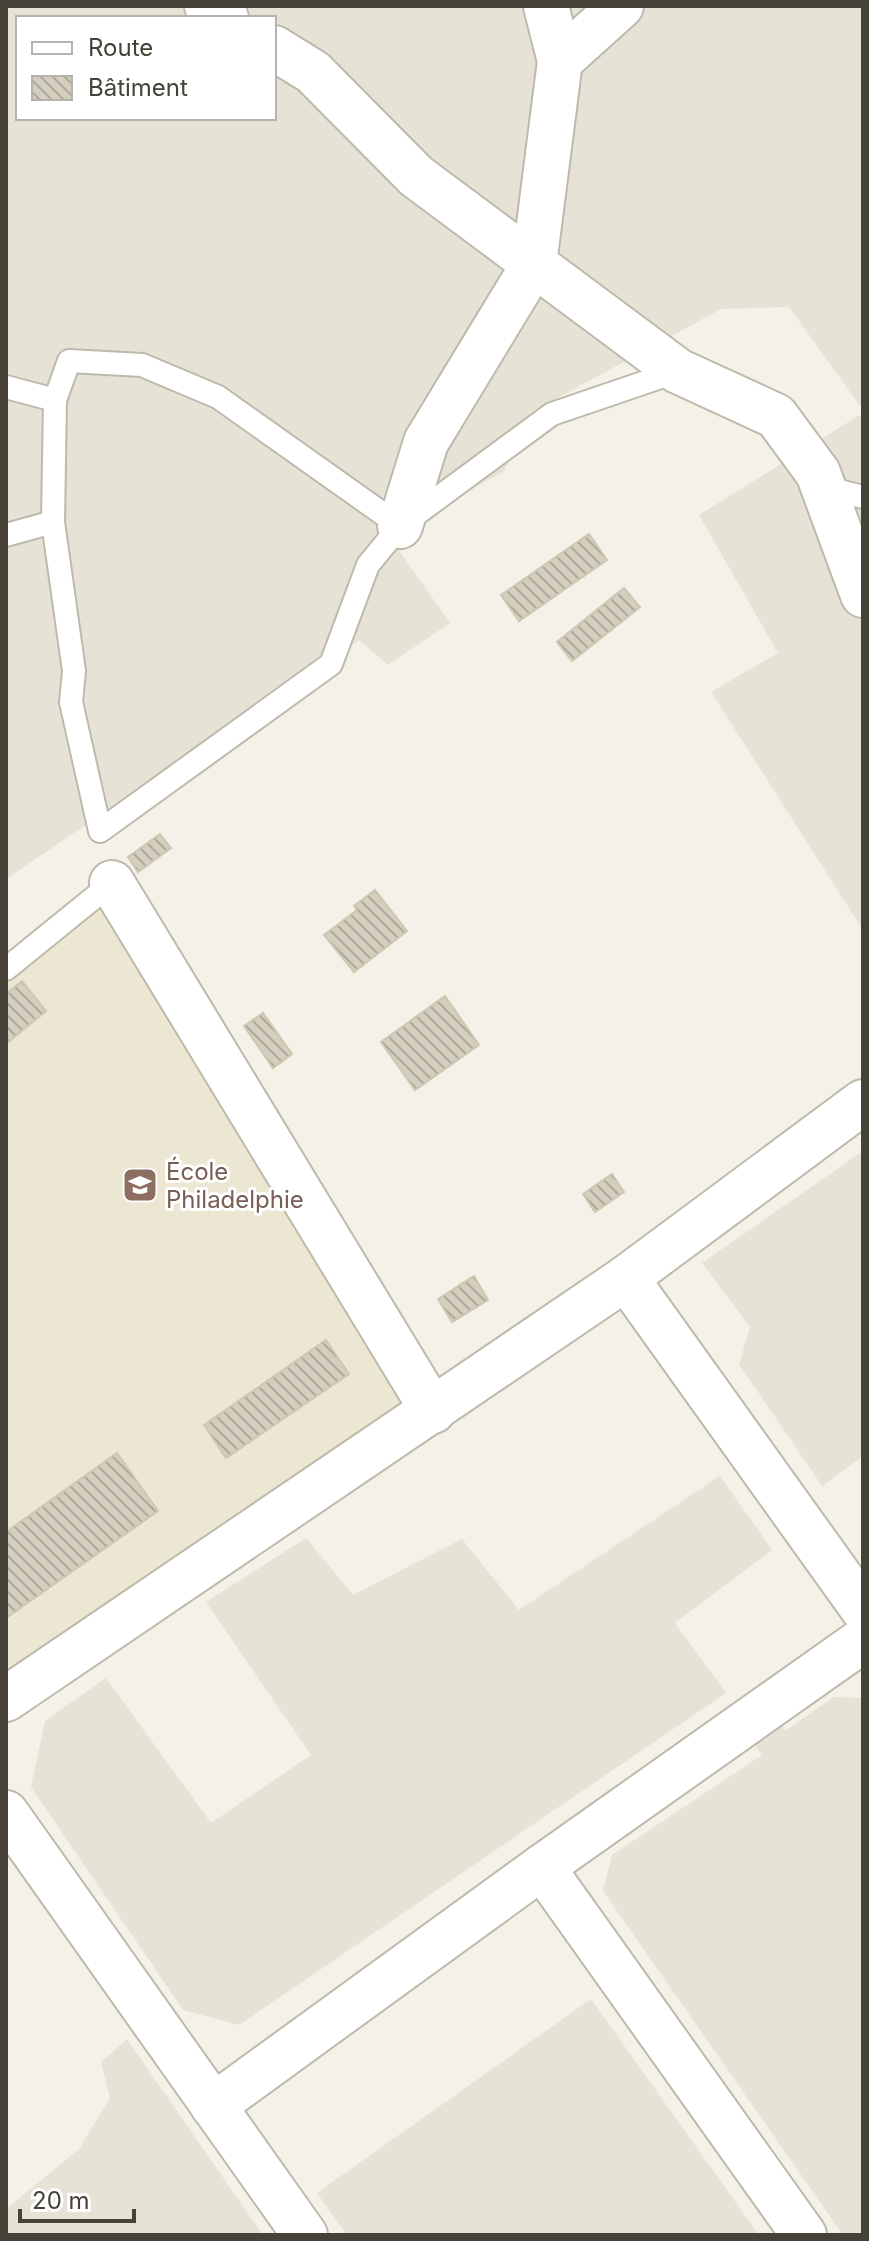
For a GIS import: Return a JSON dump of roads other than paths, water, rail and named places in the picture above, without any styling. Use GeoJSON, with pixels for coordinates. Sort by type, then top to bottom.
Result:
{"type":"FeatureCollection","features":[{"type":"Feature","properties":{"kind":"street"},"geometry":{"type":"LineString","coordinates":[[400,526],[426,442],[534,264],[560,61],[546,6]]}},
{"type":"Feature","properties":{"kind":"street"},"geometry":{"type":"LineString","coordinates":[[560,61],[621,6]]}},
{"type":"Feature","properties":{"kind":"street"},"geometry":{"type":"LineString","coordinates":[[276,49],[313,72],[416,176],[678,371],[776,416],[818,473],[843,492],[863,595]]}},
{"type":"Feature","properties":{"kind":"street"},"geometry":{"type":"LineString","coordinates":[[112,883],[433,1411]]}},
{"type":"Feature","properties":{"kind":"street"},"geometry":{"type":"LineString","coordinates":[[6,1699],[626,1278],[863,1102]]}},
{"type":"Feature","properties":{"kind":"street"},"geometry":{"type":"LineString","coordinates":[[626,1278],[863,1609]]}},
{"type":"Feature","properties":{"kind":"street"},"geometry":{"type":"LineString","coordinates":[[213,2106],[542,1867],[863,1640]]}},
{"type":"Feature","properties":{"kind":"street"},"geometry":{"type":"LineString","coordinates":[[6,1813],[305,2235]]}},
{"type":"Feature","properties":{"kind":"street"},"geometry":{"type":"LineString","coordinates":[[542,1867],[804,2235]]}},
{"type":"Feature","properties":{"kind":"lane"},"geometry":{"type":"LineString","coordinates":[[400,526],[218,397],[142,365],[69,361],[55,400],[53,522],[74,671],[71,702],[100,831],[331,664],[368,565],[400,526],[552,414],[678,371]]}},
{"type":"Feature","properties":{"kind":"lane"},"geometry":{"type":"LineString","coordinates":[[6,387],[55,400]]}},
{"type":"Feature","properties":{"kind":"lane"},"geometry":{"type":"LineString","coordinates":[[6,535],[53,522]]}},
{"type":"Feature","properties":{"kind":"lane"},"geometry":{"type":"LineString","coordinates":[[6,969],[112,883]]}},
{"type":"Feature","properties":{"kind":"place","name":"École Philadelphie"},"geometry":{"type":"Point","coordinates":[140,1185]}}]}
